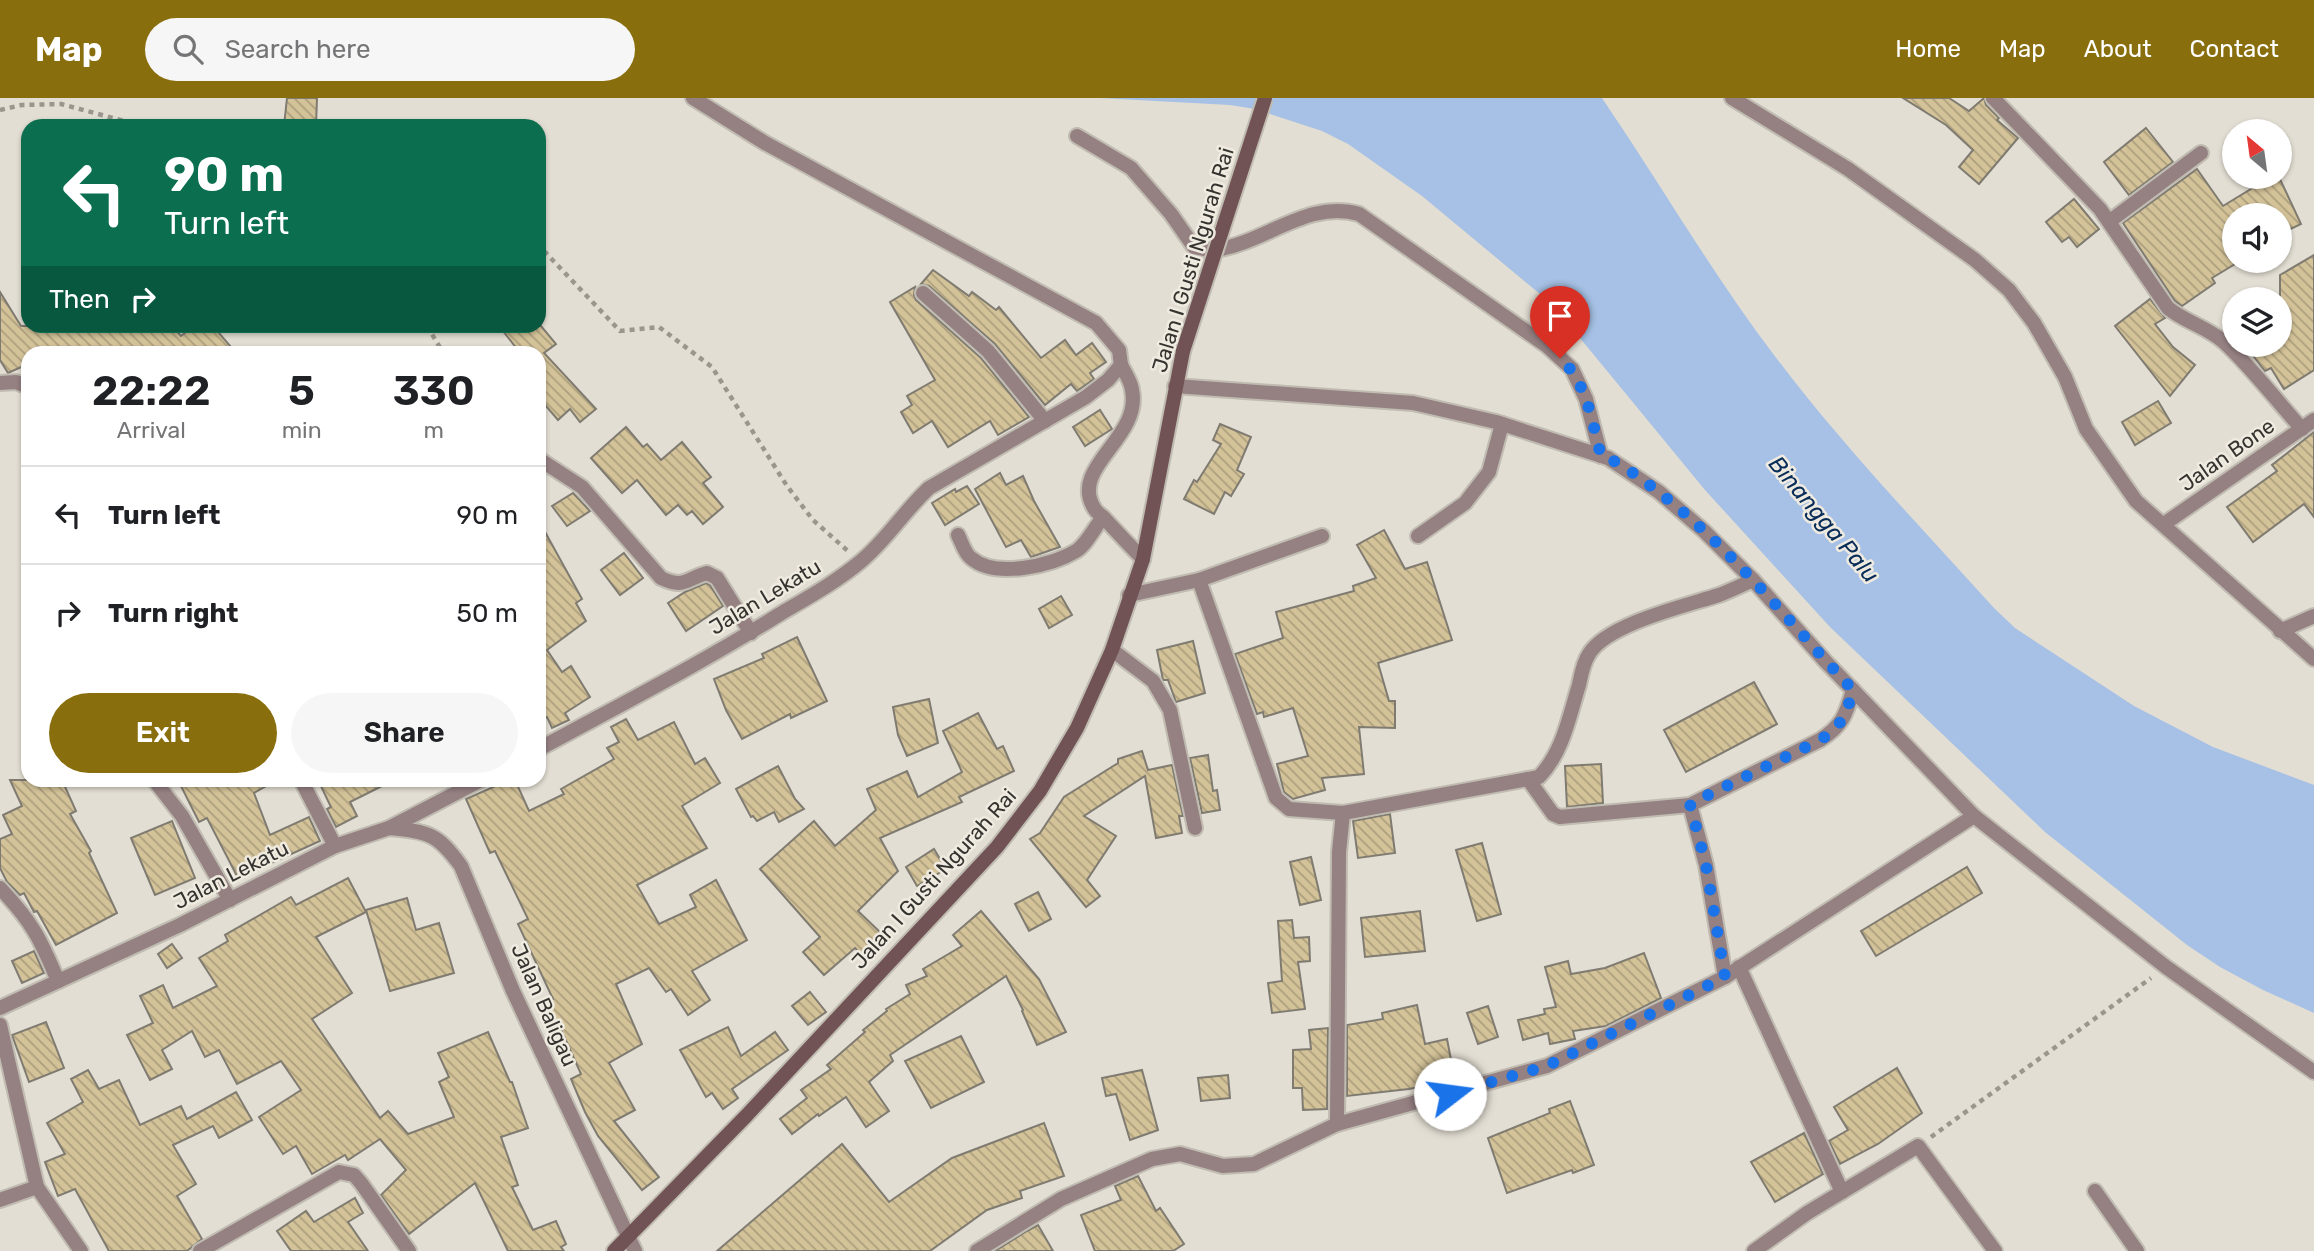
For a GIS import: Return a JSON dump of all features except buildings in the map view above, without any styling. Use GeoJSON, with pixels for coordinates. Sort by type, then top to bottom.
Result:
{"type":"FeatureCollection","features":[{"type":"Feature","properties":{"kind":"main road","name":"Jalan I Gusti Ngurah Rai"},"geometry":{"type":"LineString","coordinates":[[614,1251],[631,1244],[747,1115],[997,847],[1040,790],[1071,739],[1112,650],[1143,559],[1183,351],[1265,98]]}},
{"type":"Feature","properties":{"kind":"street"},"geometry":{"type":"LineString","coordinates":[[693,98],[765,144],[1096,323],[1119,350],[1121,365],[1132,387],[1132,413],[1115,443],[1094,468],[1089,481],[1089,492],[1093,507],[1143,559]]}},
{"type":"Feature","properties":{"kind":"street"},"geometry":{"type":"LineString","coordinates":[[1732,98],[1860,177],[1976,260],[2009,290],[2034,323],[2065,377],[2086,429],[2136,501],[2314,659]]}},
{"type":"Feature","properties":{"kind":"street"},"geometry":{"type":"LineString","coordinates":[[1993,98],[2110,221],[2168,308],[2181,318],[2206,329],[2223,342],[2302,429]]}},
{"type":"Feature","properties":{"kind":"street"},"geometry":{"type":"LineString","coordinates":[[1077,136],[1131,168],[1171,214],[1194,247],[1213,251],[1324,211],[1345,210],[1359,214],[1547,346],[1572,369],[1586,399],[1601,456]]}},
{"type":"Feature","properties":{"kind":"street"},"geometry":{"type":"LineString","coordinates":[[2110,221],[2201,153]]}},
{"type":"Feature","properties":{"kind":"street"},"geometry":{"type":"LineString","coordinates":[[923,293],[988,351],[1045,421]]}},
{"type":"Feature","properties":{"kind":"street","name":"Jalan Lekatu"},"geometry":{"type":"LineString","coordinates":[[546,745],[751,633],[860,562],[929,488],[1102,386],[1121,365]]}},
{"type":"Feature","properties":{"kind":"street"},"geometry":{"type":"LineString","coordinates":[[0,383],[21,384]]}},
{"type":"Feature","properties":{"kind":"street"},"geometry":{"type":"LineString","coordinates":[[1175,386],[1413,402],[1502,424],[1601,456],[1644,481],[1680,509],[1753,580],[1853,690],[1974,816],[2166,967],[2314,1072]]}},
{"type":"Feature","properties":{"kind":"street","name":"Jalan Bone"},"geometry":{"type":"LineString","coordinates":[[2164,524],[2314,420]]}},
{"type":"Feature","properties":{"kind":"street"},"geometry":{"type":"LineString","coordinates":[[1418,536],[1465,503],[1489,472],[1502,424]]}},
{"type":"Feature","properties":{"kind":"street"},"geometry":{"type":"LineString","coordinates":[[546,464],[582,488],[661,578],[678,584],[707,573],[717,578],[751,633]]}},
{"type":"Feature","properties":{"kind":"street"},"geometry":{"type":"LineString","coordinates":[[958,534],[970,558],[988,566],[1014,570],[1046,563],[1077,550],[1103,517]]}},
{"type":"Feature","properties":{"kind":"street"},"geometry":{"type":"LineString","coordinates":[[1129,595],[1199,580],[1322,536]]}},
{"type":"Feature","properties":{"kind":"street"},"geometry":{"type":"LineString","coordinates":[[1199,580],[1276,798],[1289,809],[1343,813],[1539,777],[1551,765],[1562,741],[1587,658],[1596,646],[1611,634],[1646,619],[1753,580]]}},
{"type":"Feature","properties":{"kind":"street"},"geometry":{"type":"LineString","coordinates":[[2280,631],[2314,616]]}},
{"type":"Feature","properties":{"kind":"street"},"geometry":{"type":"LineString","coordinates":[[1112,650],[1153,681],[1170,710],[1195,828]]}},
{"type":"Feature","properties":{"kind":"street"},"geometry":{"type":"LineString","coordinates":[[1528,779],[1553,814],[1560,817],[1690,804],[1836,730],[1847,711],[1853,690]]}},
{"type":"Feature","properties":{"kind":"street"},"geometry":{"type":"LineString","coordinates":[[159,787],[182,816],[230,900]]}},
{"type":"Feature","properties":{"kind":"street"},"geometry":{"type":"LineString","coordinates":[[304,787],[335,846]]}},
{"type":"Feature","properties":{"kind":"street","name":"Jalan Lekatu"},"geometry":{"type":"LineString","coordinates":[[0,1008],[180,925],[335,846],[389,828],[457,787]]}},
{"type":"Feature","properties":{"kind":"street"},"geometry":{"type":"LineString","coordinates":[[1690,804],[1706,865],[1725,977]]}},
{"type":"Feature","properties":{"kind":"street"},"geometry":{"type":"LineString","coordinates":[[1337,1124],[1339,852],[1343,813]]}},
{"type":"Feature","properties":{"kind":"street"},"geometry":{"type":"LineString","coordinates":[[977,1251],[1061,1199],[1152,1159],[1180,1154],[1223,1166],[1254,1164],[1337,1124],[1547,1066],[1725,977],[1974,816]]}},
{"type":"Feature","properties":{"kind":"street","name":"Jalan Baligau"},"geometry":{"type":"LineString","coordinates":[[389,828],[418,831],[434,836],[461,866],[513,991],[631,1244]]}},
{"type":"Feature","properties":{"kind":"street"},"geometry":{"type":"LineString","coordinates":[[0,888],[20,908],[35,929],[58,981]]}},
{"type":"Feature","properties":{"kind":"street"},"geometry":{"type":"LineString","coordinates":[[1739,967],[1843,1192]]}},
{"type":"Feature","properties":{"kind":"street"},"geometry":{"type":"LineString","coordinates":[[0,1025],[37,1186],[81,1251]]}},
{"type":"Feature","properties":{"kind":"street"},"geometry":{"type":"LineString","coordinates":[[1754,1251],[1807,1213],[1918,1146],[1995,1251]]}},
{"type":"Feature","properties":{"kind":"street"},"geometry":{"type":"LineString","coordinates":[[200,1251],[339,1172],[354,1175],[409,1251]]}},
{"type":"Feature","properties":{"kind":"street"},"geometry":{"type":"LineString","coordinates":[[0,1200],[37,1186]]}},
{"type":"Feature","properties":{"kind":"street"},"geometry":{"type":"LineString","coordinates":[[2095,1191],[2137,1251]]}},
{"type":"Feature","properties":{"kind":"path"},"geometry":{"type":"LineString","coordinates":[[0,110],[22,105],[61,103],[118,119]]}},
{"type":"Feature","properties":{"kind":"path"},"geometry":{"type":"LineString","coordinates":[[546,253],[620,331],[659,327],[712,367],[813,520],[860,562]]}},
{"type":"Feature","properties":{"kind":"path"},"geometry":{"type":"LineString","coordinates":[[1918,1146],[2166,967]]}},
{"type":"Feature","properties":{"kind":"water","name":"Binangga Palu"},"geometry":{"type":"Polygon","coordinates":[[[1100,98],[1602,98],[1729,292],[1774,355],[1853,452],[1994,608],[2015,628],[2134,706],[2213,747],[2314,785],[2314,1013],[2220,967],[2187,945],[2045,832],[1830,627],[1705,490],[1552,304],[1422,196],[1348,144],[1322,131],[1255,109],[1230,105],[1100,98]]]}},
{"type":"Feature","properties":{"kind":"route"},"geometry":{"type":"LineString","coordinates":[[1450,1094],[1547,1066],[1725,977],[1706,865],[1690,804],[1836,730],[1847,711],[1853,690],[1753,580],[1692,520],[1644,481],[1601,456],[1586,399],[1572,369],[1560,358]]}}]}
